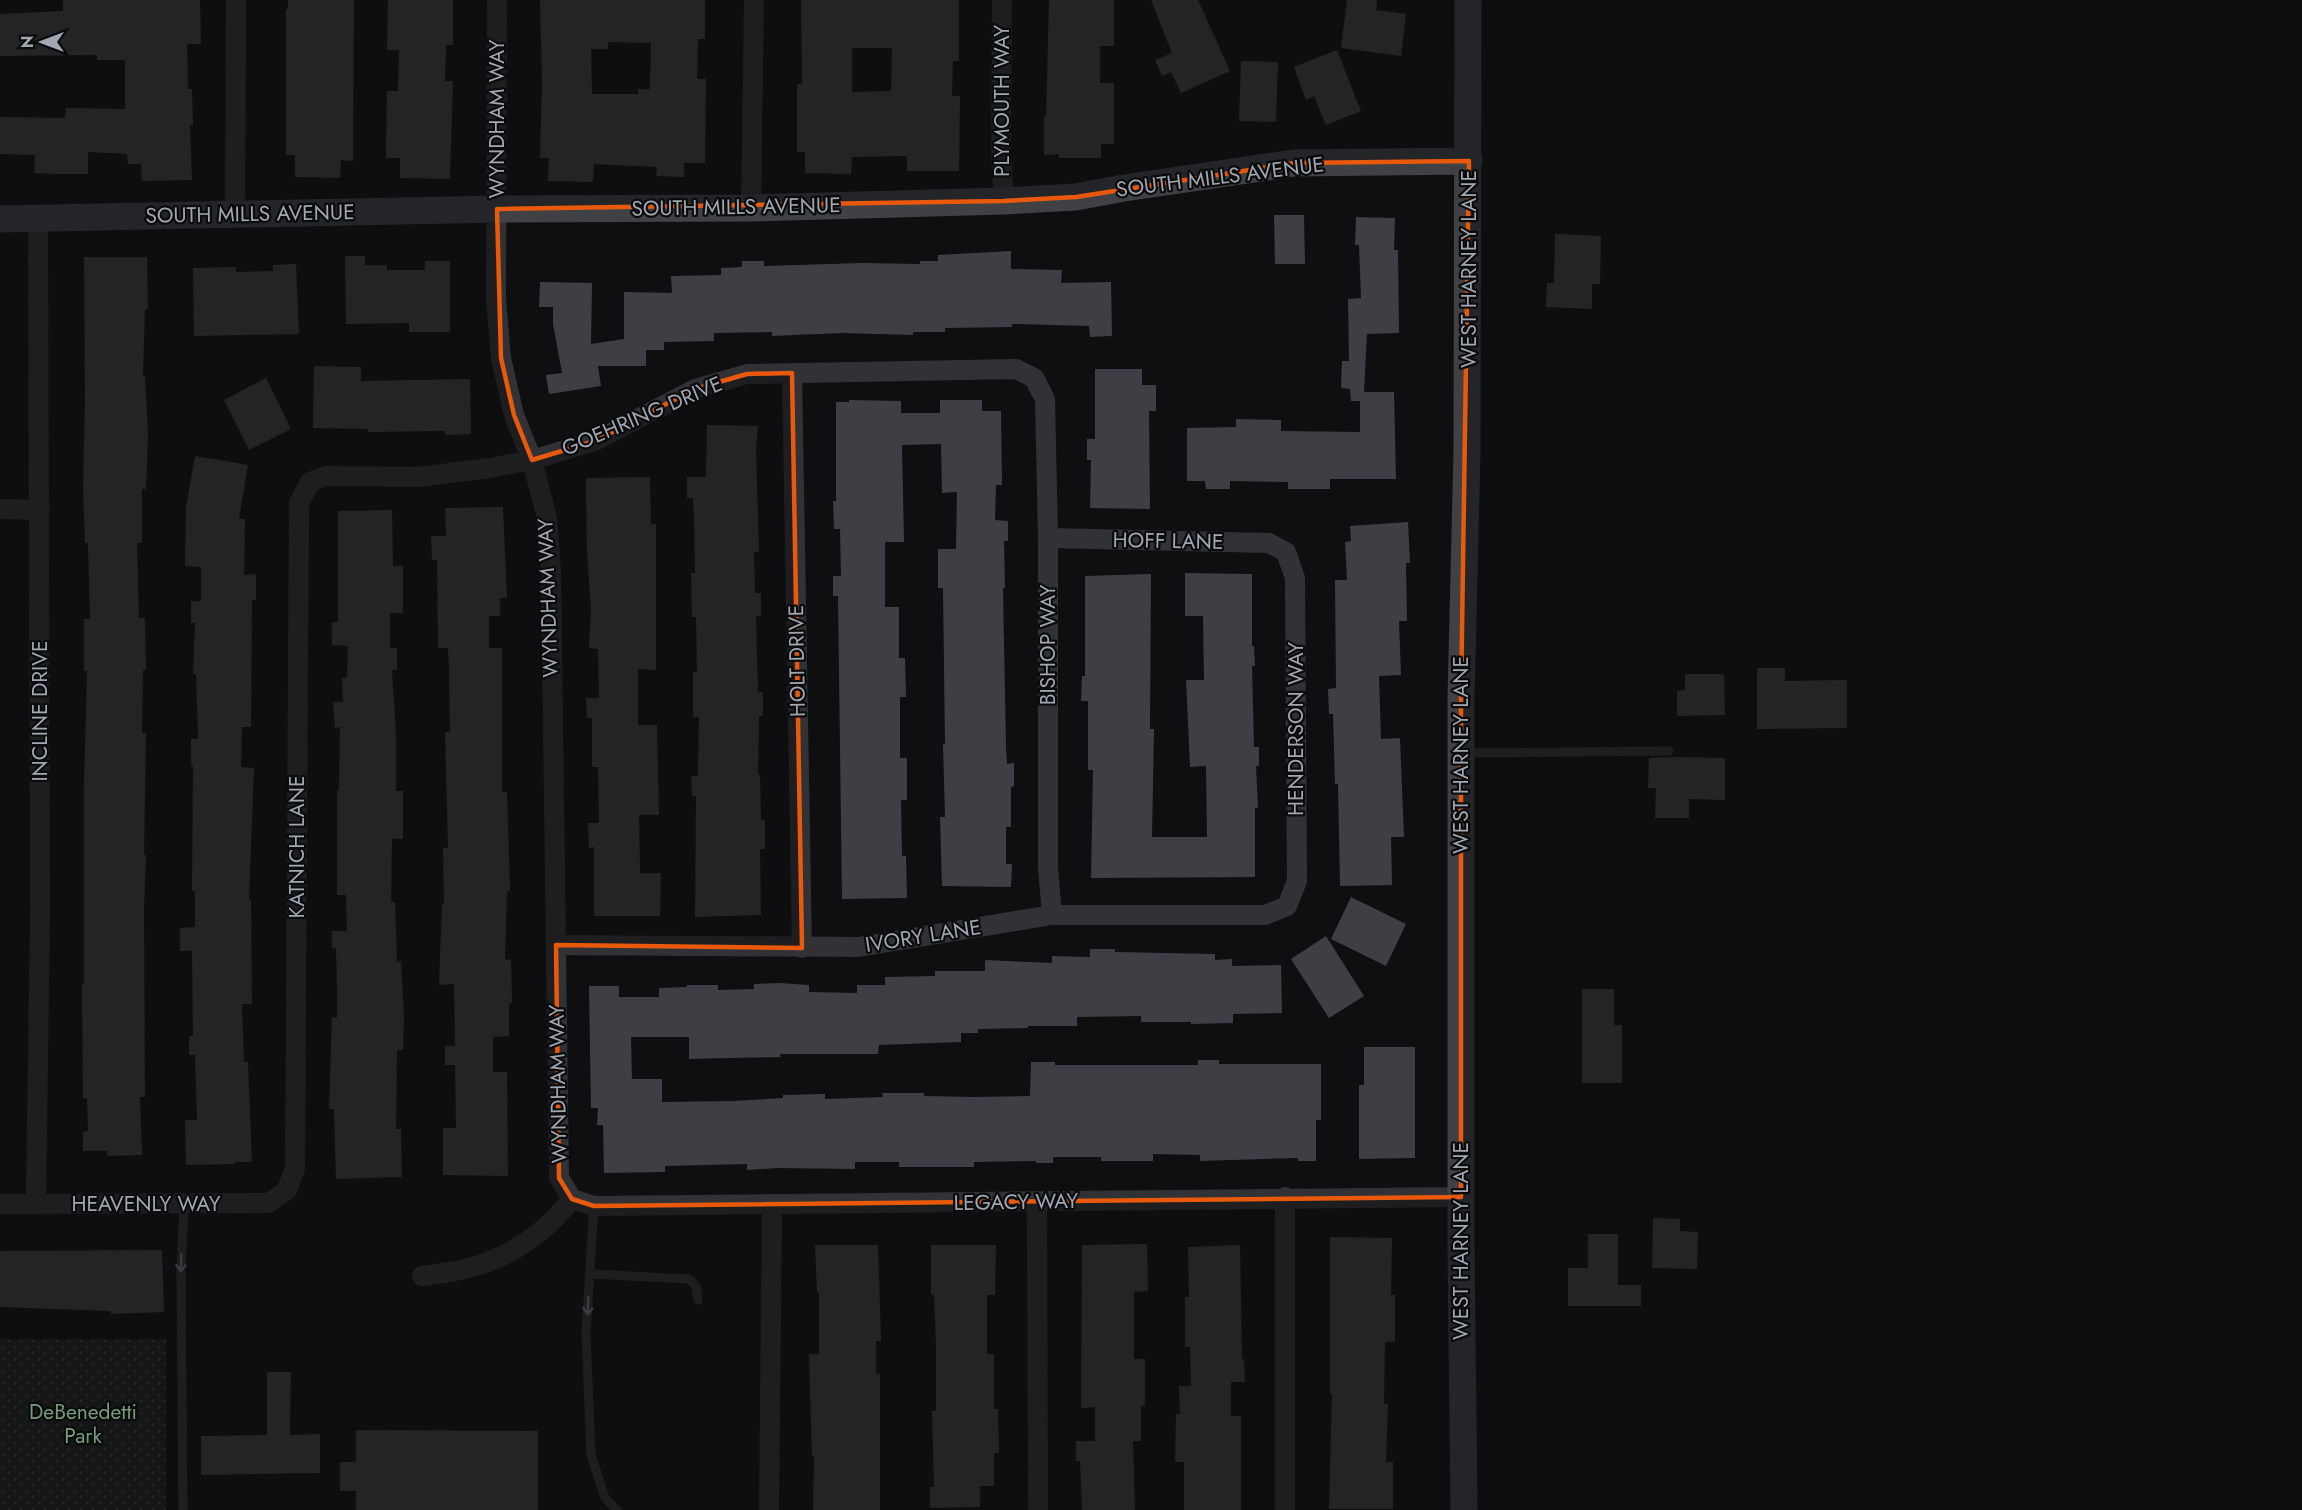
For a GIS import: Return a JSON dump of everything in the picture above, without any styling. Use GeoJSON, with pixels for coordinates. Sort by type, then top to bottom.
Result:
{"type":"FeatureCollection","features":[{"type":"Feature","properties":{"kind":"main road","name":"WEST HARNEY LANE"},"geometry":{"type":"LineString","coordinates":[[1464,1510],[1461,753],[1467,450],[1468,0]]}},
{"type":"Feature","properties":{"kind":"main road","name":"SOUTH MILLS AVENUE"},"geometry":{"type":"LineString","coordinates":[[0,219],[497,209],[751,208],[1004,201],[1076,197],[1294,163],[1469,161]]}},
{"type":"Feature","properties":{"kind":"street"},"geometry":{"type":"LineString","coordinates":[[235,215],[236,0]]}},
{"type":"Feature","properties":{"kind":"street","name":"WYNDHAM WAY"},"geometry":{"type":"LineString","coordinates":[[497,0],[496,298],[501,358],[514,416],[532,460],[547,518],[550,571],[559,1178],[573,1199]]}},
{"type":"Feature","properties":{"kind":"street"},"geometry":{"type":"LineString","coordinates":[[751,208],[754,0]]}},
{"type":"Feature","properties":{"kind":"street","name":"PLYMOUTH WAY"},"geometry":{"type":"LineString","coordinates":[[1002,0],[1001,153],[1004,201]]}},
{"type":"Feature","properties":{"kind":"street","name":"INCLINE DRIVE"},"geometry":{"type":"LineString","coordinates":[[36,1204],[40,922],[38,219]]}},
{"type":"Feature","properties":{"kind":"street","name":"GOEHRING DRIVE"},"geometry":{"type":"LineString","coordinates":[[299,503],[310,482],[326,476],[417,477],[532,460],[595,441],[695,389],[747,374],[1016,369],[1034,378]]}},
{"type":"Feature","properties":{"kind":"street","name":"HOLT DRIVE"},"geometry":{"type":"LineString","coordinates":[[792,373],[802,948]]}},
{"type":"Feature","properties":{"kind":"street","name":"BISHOP WAY"},"geometry":{"type":"LineString","coordinates":[[1034,378],[1045,399],[1048,538],[1048,868],[1052,915]]}},
{"type":"Feature","properties":{"kind":"street","name":"KATNICH LANE"},"geometry":{"type":"LineString","coordinates":[[287,1190],[295,1168],[299,503]]}},
{"type":"Feature","properties":{"kind":"street"},"geometry":{"type":"LineString","coordinates":[[0,509],[40,510]]}},
{"type":"Feature","properties":{"kind":"street","name":"HOFF LANE"},"geometry":{"type":"LineString","coordinates":[[1048,538],[1269,543],[1286,552]]}},
{"type":"Feature","properties":{"kind":"street","name":"HENDERSON WAY"},"geometry":{"type":"LineString","coordinates":[[1286,552],[1295,578],[1297,881],[1287,906]]}},
{"type":"Feature","properties":{"kind":"street","name":"IVORY LANE"},"geometry":{"type":"LineString","coordinates":[[556,945],[858,947],[1052,915],[1265,915],[1287,906]]}},
{"type":"Feature","properties":{"kind":"street","name":"HEAVENLY WAY"},"geometry":{"type":"LineString","coordinates":[[0,1204],[269,1203],[287,1190]]}},
{"type":"Feature","properties":{"kind":"street"},"geometry":{"type":"LineString","coordinates":[[1285,1197],[1285,1510]]}},
{"type":"Feature","properties":{"kind":"street","name":"LEGACY WAY"},"geometry":{"type":"LineString","coordinates":[[573,1199],[594,1206],[772,1206],[1285,1197],[1461,1197]]}},
{"type":"Feature","properties":{"kind":"street"},"geometry":{"type":"LineString","coordinates":[[422,1276],[468,1268],[521,1247],[555,1221],[573,1199]]}},
{"type":"Feature","properties":{"kind":"street"},"geometry":{"type":"LineString","coordinates":[[1036,1202],[1038,1510]]}},
{"type":"Feature","properties":{"kind":"street"},"geometry":{"type":"LineString","coordinates":[[769,1510],[772,1206]]}},
{"type":"Feature","properties":{"kind":"lane"},"geometry":{"type":"LineString","coordinates":[[1461,753],[1670,752]]}},
{"type":"Feature","properties":{"kind":"lane"},"geometry":{"type":"LineString","coordinates":[[183,1510],[181,1271],[184,1204]]}},
{"type":"Feature","properties":{"kind":"lane"},"geometry":{"type":"LineString","coordinates":[[594,1206],[586,1333],[591,1455],[605,1498],[617,1510]]}},
{"type":"Feature","properties":{"kind":"lane"},"geometry":{"type":"LineString","coordinates":[[590,1274],[689,1280],[696,1286],[698,1300]]}},
{"type":"Feature","properties":{"kind":"highlighted area"},"geometry":{"type":"Polygon","coordinates":[[[1469,161],[1461,699],[1461,1197],[594,1206],[572,1199],[559,1178],[556,945],[802,948],[792,373],[747,374],[695,389],[595,441],[532,460],[514,415],[501,358],[497,209],[1004,201],[1076,197],[1294,163],[1469,161]]]}},
{"type":"Feature","properties":{"kind":"green space","name":"DeBenedetti Park"},"geometry":{"type":"Polygon","coordinates":[[[0,1339],[166,1339],[166,1510],[0,1510],[0,1339]]]}},
{"type":"Feature","properties":{"kind":"building"},"geometry":{"type":"Polygon","coordinates":[[[63,0],[200,0],[201,44],[187,44],[188,89],[192,89],[193,125],[190,125],[192,180],[142,181],[141,164],[128,164],[127,154],[88,152],[88,174],[57,174],[34,173],[35,155],[0,154],[0,117],[65,118],[66,108],[125,109],[125,60],[97,60],[97,55],[0,56],[0,14],[63,11],[63,0]]]}},
{"type":"Feature","properties":{"kind":"building"},"geometry":{"type":"Polygon","coordinates":[[[288,0],[354,0],[353,161],[341,160],[340,178],[295,177],[295,155],[286,155],[286,9],[288,9],[288,0]]]}},
{"type":"Feature","properties":{"kind":"building"},"geometry":{"type":"Polygon","coordinates":[[[388,0],[453,0],[453,45],[446,45],[445,81],[453,81],[450,179],[400,178],[400,158],[386,158],[387,91],[398,91],[399,50],[387,50],[388,0]]]}},
{"type":"Feature","properties":{"kind":"building"},"geometry":{"type":"Polygon","coordinates":[[[540,0],[705,0],[705,39],[698,39],[697,79],[706,79],[705,163],[684,163],[684,177],[656,176],[657,167],[594,164],[593,182],[548,181],[549,158],[540,158],[542,84],[540,0]],[[608,42],[608,49],[591,49],[592,94],[638,94],[638,89],[650,89],[651,43],[608,42]]]}},
{"type":"Feature","properties":{"kind":"building"},"geometry":{"type":"Polygon","coordinates":[[[801,0],[959,0],[959,61],[953,61],[952,96],[960,96],[959,171],[907,171],[907,156],[852,157],[851,174],[805,173],[805,152],[797,152],[797,84],[802,84],[801,0]],[[852,48],[852,92],[891,91],[892,48],[852,48]]]}},
{"type":"Feature","properties":{"kind":"building"},"geometry":{"type":"Polygon","coordinates":[[[1049,0],[1114,0],[1114,46],[1100,46],[1100,83],[1114,83],[1114,144],[1101,144],[1101,158],[1059,158],[1059,154],[1044,155],[1049,0]]]}},
{"type":"Feature","properties":{"kind":"building"},"geometry":{"type":"Polygon","coordinates":[[[1151,0],[1198,0],[1230,71],[1181,93],[1171,72],[1162,76],[1155,60],[1172,53],[1151,0]]]}},
{"type":"Feature","properties":{"kind":"building"},"geometry":{"type":"Polygon","coordinates":[[[1347,0],[1377,0],[1376,10],[1406,14],[1401,56],[1341,48],[1347,0]]]}},
{"type":"Feature","properties":{"kind":"building"},"geometry":{"type":"Polygon","coordinates":[[[1337,50],[1361,111],[1326,125],[1314,96],[1306,100],[1294,67],[1337,50]]]}},
{"type":"Feature","properties":{"kind":"building"},"geometry":{"type":"Polygon","coordinates":[[[1241,61],[1278,62],[1276,122],[1239,121],[1241,61]]]}},
{"type":"Feature","properties":{"kind":"building"},"geometry":{"type":"Polygon","coordinates":[[[1274,215],[1304,215],[1305,264],[1275,264],[1274,215]]]}},
{"type":"Feature","properties":{"kind":"building"},"geometry":{"type":"Polygon","coordinates":[[[1356,217],[1395,218],[1394,250],[1398,250],[1399,333],[1367,334],[1364,392],[1394,392],[1396,479],[1330,479],[1330,489],[1288,489],[1288,482],[1230,481],[1230,489],[1206,489],[1205,481],[1187,481],[1187,428],[1236,427],[1236,419],[1281,420],[1281,431],[1360,432],[1360,401],[1351,401],[1350,389],[1341,388],[1342,361],[1349,361],[1348,299],[1361,298],[1359,245],[1355,245],[1356,217]]]}},
{"type":"Feature","properties":{"kind":"building"},"geometry":{"type":"Polygon","coordinates":[[[1555,234],[1601,236],[1600,284],[1592,284],[1592,309],[1546,307],[1547,283],[1554,283],[1555,234]]]}},
{"type":"Feature","properties":{"kind":"building"},"geometry":{"type":"Polygon","coordinates":[[[1011,251],[1011,269],[1062,270],[1061,283],[1111,282],[1112,336],[1090,337],[1089,326],[1012,324],[1012,327],[945,328],[945,332],[913,332],[913,335],[842,333],[772,336],[772,332],[714,333],[714,341],[664,342],[664,350],[646,350],[646,366],[598,366],[601,386],[549,394],[546,375],[562,373],[553,324],[553,307],[539,307],[540,282],[592,283],[591,344],[624,339],[624,292],[672,293],[671,276],[721,275],[721,268],[742,267],[742,261],[764,261],[764,266],[920,264],[920,261],[938,261],[938,255],[1011,251]]]}},
{"type":"Feature","properties":{"kind":"building"},"geometry":{"type":"Polygon","coordinates":[[[345,256],[365,256],[365,265],[387,265],[387,270],[425,270],[425,261],[450,261],[450,332],[409,332],[409,323],[346,324],[345,256]]]}},
{"type":"Feature","properties":{"kind":"building"},"geometry":{"type":"Polygon","coordinates":[[[84,257],[147,257],[148,309],[145,309],[143,376],[145,376],[148,436],[146,489],[142,489],[142,543],[137,543],[139,618],[145,618],[146,670],[143,670],[142,733],[146,733],[144,855],[146,855],[145,1097],[140,1097],[142,1155],[107,1156],[107,1151],[83,1151],[83,1132],[88,1131],[87,1098],[83,1098],[82,984],[84,984],[84,784],[87,671],[84,671],[84,619],[90,619],[88,543],[85,543],[83,487],[84,257]]]}},
{"type":"Feature","properties":{"kind":"building"},"geometry":{"type":"Polygon","coordinates":[[[296,264],[299,334],[194,336],[193,268],[236,267],[236,272],[273,271],[273,265],[296,264]]]}},
{"type":"Feature","properties":{"kind":"building"},"geometry":{"type":"Polygon","coordinates":[[[314,366],[361,367],[361,381],[470,379],[471,434],[445,435],[445,431],[368,432],[368,429],[313,428],[314,366]]]}},
{"type":"Feature","properties":{"kind":"building"},"geometry":{"type":"Polygon","coordinates":[[[1095,369],[1142,369],[1142,385],[1156,385],[1156,411],[1149,411],[1150,509],[1090,508],[1091,460],[1087,460],[1087,439],[1095,439],[1095,369]]]}},
{"type":"Feature","properties":{"kind":"building"},"geometry":{"type":"Polygon","coordinates":[[[266,378],[291,429],[249,450],[224,400],[266,378]]]}},
{"type":"Feature","properties":{"kind":"building"},"geometry":{"type":"Polygon","coordinates":[[[849,400],[901,401],[901,413],[940,413],[940,400],[982,400],[982,411],[1001,411],[1002,485],[996,485],[995,520],[1008,521],[1008,541],[1004,541],[1005,588],[1003,588],[1007,764],[1014,763],[1014,786],[1011,787],[1011,827],[1006,827],[1006,864],[1012,864],[1011,887],[942,886],[940,817],[945,817],[943,744],[945,744],[943,588],[938,588],[938,549],[956,549],[957,492],[942,493],[941,444],[902,445],[904,542],[885,542],[885,607],[899,607],[899,658],[905,658],[906,697],[900,697],[900,758],[907,758],[907,800],[901,800],[902,856],[906,856],[907,898],[842,899],[838,596],[833,596],[833,576],[841,576],[840,529],[834,529],[833,501],[836,501],[836,402],[849,402],[849,400]]]}},
{"type":"Feature","properties":{"kind":"building"},"geometry":{"type":"Polygon","coordinates":[[[707,425],[758,426],[756,449],[759,552],[754,552],[755,593],[761,593],[761,616],[756,616],[758,692],[763,692],[763,716],[759,716],[758,775],[760,774],[761,820],[765,820],[765,849],[760,849],[761,915],[695,917],[696,796],[692,796],[691,776],[698,776],[699,717],[693,717],[693,672],[697,672],[696,617],[692,617],[691,573],[695,573],[694,516],[693,498],[687,498],[687,477],[706,477],[707,425]]]}},
{"type":"Feature","properties":{"kind":"building"},"geometry":{"type":"Polygon","coordinates":[[[195,456],[248,465],[239,519],[245,519],[244,575],[256,574],[256,600],[252,600],[251,727],[242,727],[241,767],[254,768],[249,900],[251,900],[252,1004],[242,1004],[244,1062],[248,1062],[252,1162],[235,1162],[235,1164],[186,1165],[185,1120],[197,1120],[195,1055],[189,1055],[189,1036],[193,1036],[192,951],[180,951],[180,928],[195,927],[195,891],[192,891],[193,766],[191,766],[191,739],[198,739],[196,674],[193,674],[195,623],[191,623],[191,601],[201,601],[201,567],[185,566],[186,508],[195,456]]]}},
{"type":"Feature","properties":{"kind":"building"},"geometry":{"type":"Polygon","coordinates":[[[650,477],[651,524],[656,524],[656,670],[638,669],[638,725],[657,725],[659,815],[639,815],[640,873],[661,873],[660,916],[594,916],[594,847],[589,848],[588,823],[599,823],[598,767],[592,767],[592,718],[587,718],[586,698],[599,698],[598,649],[589,648],[591,608],[587,553],[586,478],[650,477]]]}},
{"type":"Feature","properties":{"kind":"building"},"geometry":{"type":"Polygon","coordinates":[[[503,507],[507,598],[500,598],[500,616],[489,616],[489,648],[502,648],[502,792],[507,792],[510,891],[507,891],[505,960],[511,959],[512,1003],[509,1003],[509,1036],[493,1037],[493,1072],[507,1072],[508,1176],[443,1175],[443,1128],[456,1128],[455,1065],[445,1065],[445,1046],[455,1046],[454,984],[439,985],[442,904],[444,905],[443,848],[448,848],[445,732],[450,732],[449,666],[448,648],[438,648],[437,560],[432,560],[431,536],[446,536],[445,508],[503,507]]]}},
{"type":"Feature","properties":{"kind":"building"},"geometry":{"type":"Polygon","coordinates":[[[392,510],[393,566],[403,566],[403,613],[390,613],[390,648],[397,648],[397,670],[392,670],[396,735],[396,791],[403,791],[403,839],[392,839],[391,902],[395,902],[397,962],[401,961],[404,1018],[403,1050],[397,1050],[396,1129],[401,1129],[402,1177],[336,1179],[334,1109],[329,1109],[332,1017],[337,1018],[336,948],[332,949],[332,931],[347,931],[346,895],[337,895],[337,790],[339,790],[340,727],[335,728],[333,702],[343,702],[342,678],[347,678],[348,646],[332,645],[332,622],[338,622],[338,511],[392,510]]]}},
{"type":"Feature","properties":{"kind":"building"},"geometry":{"type":"Polygon","coordinates":[[[1408,522],[1410,563],[1406,563],[1407,621],[1399,621],[1401,675],[1379,676],[1381,739],[1400,738],[1404,837],[1391,837],[1392,885],[1340,886],[1338,784],[1335,784],[1333,714],[1329,714],[1328,689],[1336,688],[1335,580],[1347,580],[1345,542],[1351,541],[1350,526],[1408,522]]]}},
{"type":"Feature","properties":{"kind":"building"},"geometry":{"type":"Polygon","coordinates":[[[1185,573],[1252,574],[1252,646],[1254,646],[1255,666],[1252,666],[1254,747],[1259,747],[1259,766],[1256,766],[1258,808],[1255,808],[1255,877],[1091,878],[1093,770],[1088,770],[1088,701],[1081,701],[1082,676],[1085,676],[1085,576],[1151,574],[1150,729],[1154,729],[1152,837],[1207,837],[1206,766],[1190,767],[1186,680],[1204,680],[1203,616],[1185,616],[1185,573]]]}},
{"type":"Feature","properties":{"kind":"building"},"geometry":{"type":"Polygon","coordinates":[[[1757,668],[1785,668],[1785,681],[1847,680],[1847,728],[1757,729],[1757,668]]]}},
{"type":"Feature","properties":{"kind":"building"},"geometry":{"type":"Polygon","coordinates":[[[1685,674],[1724,674],[1725,715],[1677,716],[1677,691],[1685,690],[1685,674]]]}},
{"type":"Feature","properties":{"kind":"building"},"geometry":{"type":"Polygon","coordinates":[[[1649,758],[1725,758],[1725,800],[1689,799],[1689,818],[1655,818],[1656,788],[1648,788],[1649,758]]]}},
{"type":"Feature","properties":{"kind":"building"},"geometry":{"type":"Polygon","coordinates":[[[1351,897],[1406,924],[1386,966],[1331,939],[1351,897]]]}},
{"type":"Feature","properties":{"kind":"building"},"geometry":{"type":"Polygon","coordinates":[[[1326,936],[1364,996],[1329,1018],[1291,959],[1326,936]]]}},
{"type":"Feature","properties":{"kind":"building"},"geometry":{"type":"Polygon","coordinates":[[[1090,949],[1115,949],[1115,952],[1215,954],[1215,960],[1232,959],[1232,966],[1281,965],[1282,1013],[1233,1014],[1233,1023],[1191,1024],[1191,1022],[1141,1022],[1141,1016],[1077,1017],[1077,1026],[978,1029],[978,1033],[961,1033],[961,1042],[879,1045],[878,1054],[780,1054],[781,1057],[689,1059],[689,1037],[631,1037],[632,1079],[662,1079],[662,1102],[733,1101],[783,1098],[783,1095],[825,1094],[825,1099],[883,1097],[882,1093],[924,1093],[924,1096],[1030,1096],[1031,1062],[1055,1062],[1055,1065],[1198,1065],[1198,1060],[1219,1060],[1219,1064],[1321,1064],[1321,1120],[1316,1120],[1316,1161],[1298,1161],[1298,1158],[1200,1161],[1200,1155],[1153,1154],[1153,1161],[1101,1161],[1101,1157],[1053,1157],[1053,1163],[974,1162],[974,1167],[899,1167],[899,1162],[855,1162],[855,1169],[747,1170],[747,1164],[665,1166],[665,1172],[604,1173],[603,1125],[597,1125],[598,1108],[591,1108],[589,986],[619,986],[619,997],[659,997],[659,988],[687,987],[687,985],[718,985],[718,990],[754,989],[754,984],[779,983],[809,985],[809,992],[857,993],[857,985],[885,985],[885,977],[935,976],[935,971],[985,971],[985,960],[1052,963],[1052,956],[1090,957],[1090,949]]]}},
{"type":"Feature","properties":{"kind":"building"},"geometry":{"type":"Polygon","coordinates":[[[1582,989],[1614,989],[1614,1025],[1622,1025],[1622,1083],[1582,1083],[1582,989]]]}},
{"type":"Feature","properties":{"kind":"building"},"geometry":{"type":"Polygon","coordinates":[[[1364,1047],[1415,1047],[1415,1158],[1359,1159],[1359,1085],[1364,1085],[1364,1047]]]}},
{"type":"Feature","properties":{"kind":"building"},"geometry":{"type":"Polygon","coordinates":[[[1653,1218],[1680,1219],[1680,1231],[1698,1232],[1697,1269],[1652,1268],[1653,1218]]]}},
{"type":"Feature","properties":{"kind":"building"},"geometry":{"type":"Polygon","coordinates":[[[1588,1234],[1618,1234],[1618,1285],[1641,1285],[1641,1306],[1568,1306],[1568,1268],[1588,1268],[1588,1234]]]}},
{"type":"Feature","properties":{"kind":"building"},"geometry":{"type":"Polygon","coordinates":[[[1330,1237],[1392,1238],[1391,1295],[1395,1295],[1395,1342],[1385,1342],[1384,1404],[1388,1404],[1386,1462],[1393,1462],[1393,1509],[1329,1509],[1332,1394],[1330,1394],[1330,1237]]]}},
{"type":"Feature","properties":{"kind":"building"},"geometry":{"type":"Polygon","coordinates":[[[1147,1244],[1148,1291],[1134,1292],[1134,1359],[1145,1359],[1145,1406],[1141,1406],[1141,1441],[1133,1441],[1135,1510],[1082,1510],[1080,1461],[1076,1461],[1076,1441],[1095,1441],[1095,1407],[1081,1408],[1082,1245],[1147,1244]]]}},
{"type":"Feature","properties":{"kind":"building"},"geometry":{"type":"Polygon","coordinates":[[[815,1245],[878,1245],[881,1341],[876,1341],[876,1374],[880,1374],[880,1510],[813,1510],[814,1456],[812,1456],[809,1354],[819,1354],[819,1293],[817,1293],[815,1245]]]}},
{"type":"Feature","properties":{"kind":"building"},"geometry":{"type":"Polygon","coordinates":[[[931,1245],[996,1245],[995,1295],[987,1295],[987,1354],[994,1354],[994,1409],[998,1409],[999,1453],[994,1453],[994,1486],[980,1486],[980,1507],[930,1508],[930,1487],[934,1487],[932,1411],[936,1411],[936,1346],[934,1295],[931,1295],[931,1245]]]}},
{"type":"Feature","properties":{"kind":"building"},"geometry":{"type":"Polygon","coordinates":[[[1240,1245],[1242,1359],[1244,1359],[1245,1382],[1231,1382],[1231,1416],[1241,1416],[1241,1510],[1184,1510],[1184,1462],[1175,1462],[1176,1414],[1180,1414],[1179,1386],[1191,1386],[1190,1347],[1185,1347],[1185,1297],[1189,1297],[1188,1247],[1240,1245]]]}},
{"type":"Feature","properties":{"kind":"building"},"geometry":{"type":"Polygon","coordinates":[[[162,1250],[164,1312],[111,1314],[111,1311],[0,1307],[0,1251],[162,1250]]]}},
{"type":"Feature","properties":{"kind":"building"},"geometry":{"type":"Polygon","coordinates":[[[267,1372],[291,1372],[290,1435],[320,1434],[320,1473],[201,1475],[201,1436],[267,1435],[267,1372]]]}},
{"type":"Feature","properties":{"kind":"building"},"geometry":{"type":"Polygon","coordinates":[[[356,1430],[538,1431],[538,1510],[356,1510],[356,1491],[340,1491],[340,1462],[356,1462],[356,1430]]]}}]}
